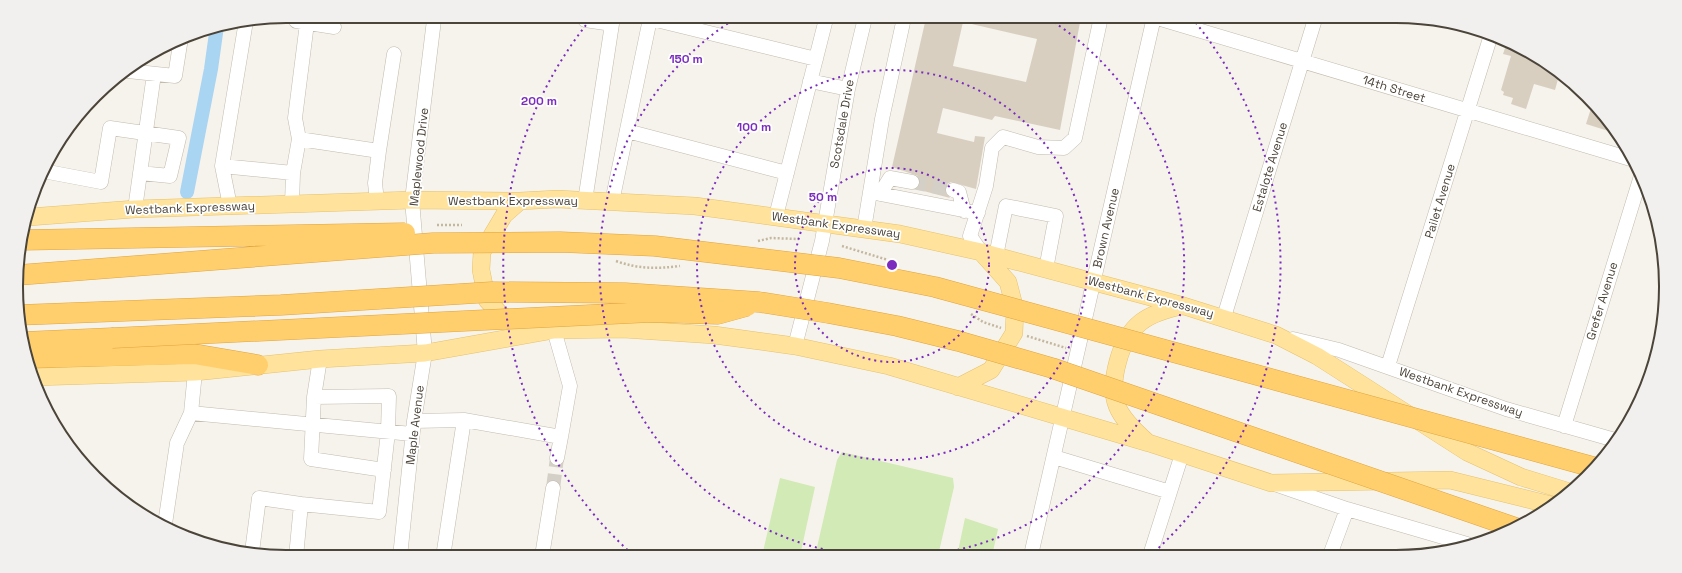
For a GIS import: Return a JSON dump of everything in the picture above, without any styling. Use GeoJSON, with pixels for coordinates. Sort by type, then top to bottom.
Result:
{"type":"FeatureCollection","features":[{"type":"Feature","properties":{"kind":"highway"},"geometry":{"type":"LineString","coordinates":[[27,240],[485,232],[560,242]]}},
{"type":"Feature","properties":{"kind":"highway"},"geometry":{"type":"LineString","coordinates":[[24,275],[433,243],[560,242],[655,246],[816,265],[839,268],[935,287],[1589,466]]}},
{"type":"Feature","properties":{"kind":"highway"},"geometry":{"type":"LineString","coordinates":[[25,315],[281,305],[492,292],[625,293],[759,302],[897,326],[958,341],[1052,368],[1507,525]]}},
{"type":"Feature","properties":{"kind":"highway"},"geometry":{"type":"LineString","coordinates":[[29,342],[651,312],[718,314],[759,302]]}},
{"type":"Feature","properties":{"kind":"highway"},"geometry":{"type":"LineString","coordinates":[[33,358],[194,354],[258,365]]}},
{"type":"Feature","properties":{"kind":"main road","name":"Westbank Expressway"},"geometry":{"type":"LineString","coordinates":[[32,217],[135,209],[412,200],[520,201],[557,199],[695,206],[900,234],[988,254],[1184,306],[1224,317],[1276,335]]}},
{"type":"Feature","properties":{"kind":"main road"},"geometry":{"type":"LineString","coordinates":[[520,201],[504,215],[482,252],[481,270],[488,300],[501,315],[534,334]]}},
{"type":"Feature","properties":{"kind":"main road"},"geometry":{"type":"LineString","coordinates":[[958,386],[991,370],[1014,333],[1015,309],[1008,282],[988,254]]}},
{"type":"Feature","properties":{"kind":"main road"},"geometry":{"type":"LineString","coordinates":[[1149,443],[1124,418],[1113,397],[1113,379],[1121,348],[1132,330],[1148,317],[1184,306]]}},
{"type":"Feature","properties":{"kind":"main road"},"geometry":{"type":"LineString","coordinates":[[39,377],[196,372],[320,359],[425,353],[554,330],[623,329],[714,335],[795,346],[889,366],[1063,419],[1149,443],[1271,483],[1450,480],[1545,504]]}},
{"type":"Feature","properties":{"kind":"main road"},"geometry":{"type":"LineString","coordinates":[[1276,335],[1317,356],[1467,452],[1521,477],[1563,490]]}},
{"type":"Feature","properties":{"kind":"street"},"geometry":{"type":"LineString","coordinates":[[292,204],[293,173],[299,139],[295,118],[302,23]]}},
{"type":"Feature","properties":{"kind":"street"},"geometry":{"type":"LineString","coordinates":[[308,23],[334,27]]}},
{"type":"Feature","properties":{"kind":"street","name":"Maplewood Drive"},"geometry":{"type":"LineString","coordinates":[[419,293],[412,200],[434,23]]}},
{"type":"Feature","properties":{"kind":"street"},"geometry":{"type":"LineString","coordinates":[[585,200],[612,23]]}},
{"type":"Feature","properties":{"kind":"street"},"geometry":{"type":"LineString","coordinates":[[612,202],[650,23]]}},
{"type":"Feature","properties":{"kind":"street"},"geometry":{"type":"LineString","coordinates":[[668,23],[816,59]]}},
{"type":"Feature","properties":{"kind":"street"},"geometry":{"type":"LineString","coordinates":[[776,216],[825,23]]}},
{"type":"Feature","properties":{"kind":"street","name":"Scotsdale Drive"},"geometry":{"type":"LineString","coordinates":[[795,346],[822,241],[848,89],[864,23]]}},
{"type":"Feature","properties":{"kind":"street"},"geometry":{"type":"LineString","coordinates":[[864,229],[875,193],[882,119],[903,23]]}},
{"type":"Feature","properties":{"kind":"street"},"geometry":{"type":"LineString","coordinates":[[1046,269],[1056,216],[1006,206],[988,254],[970,236],[971,212],[986,186],[992,148],[1002,137],[1038,147],[1064,148],[1074,138],[1100,23]]}},
{"type":"Feature","properties":{"kind":"street","name":"Brown Avenue"},"geometry":{"type":"LineString","coordinates":[[1032,550],[1153,23]]}},
{"type":"Feature","properties":{"kind":"street","name":"14th Street"},"geometry":{"type":"LineString","coordinates":[[1174,23],[1625,157]]}},
{"type":"Feature","properties":{"kind":"street","name":"Estalote Avenue"},"geometry":{"type":"LineString","coordinates":[[1224,317],[1314,23]]}},
{"type":"Feature","properties":{"kind":"street"},"geometry":{"type":"LineString","coordinates":[[230,206],[222,166],[245,26]]}},
{"type":"Feature","properties":{"kind":"street","name":"Pailet Avenue"},"geometry":{"type":"LineString","coordinates":[[1388,366],[1489,41]]}},
{"type":"Feature","properties":{"kind":"street"},"geometry":{"type":"LineString","coordinates":[[135,209],[146,132],[142,70],[175,76],[180,46]]}},
{"type":"Feature","properties":{"kind":"street"},"geometry":{"type":"LineString","coordinates":[[377,202],[375,184],[394,54]]}},
{"type":"Feature","properties":{"kind":"street"},"geometry":{"type":"LineString","coordinates":[[810,80],[848,89]]}},
{"type":"Feature","properties":{"kind":"street"},"geometry":{"type":"LineString","coordinates":[[49,173],[101,182],[110,128],[146,132],[179,138],[170,176],[140,173]]}},
{"type":"Feature","properties":{"kind":"street"},"geometry":{"type":"LineString","coordinates":[[627,131],[787,173]]}},
{"type":"Feature","properties":{"kind":"street"},"geometry":{"type":"LineString","coordinates":[[299,139],[379,151]]}},
{"type":"Feature","properties":{"kind":"street"},"geometry":{"type":"LineString","coordinates":[[222,166],[293,173]]}},
{"type":"Feature","properties":{"kind":"street"},"geometry":{"type":"LineString","coordinates":[[875,193],[890,178],[912,182]]}},
{"type":"Feature","properties":{"kind":"street","name":"Grefer Avenue"},"geometry":{"type":"LineString","coordinates":[[1564,426],[1638,185]]}},
{"type":"Feature","properties":{"kind":"street"},"geometry":{"type":"LineString","coordinates":[[953,190],[959,192],[971,212]]}},
{"type":"Feature","properties":{"kind":"street"},"geometry":{"type":"LineString","coordinates":[[875,193],[971,212]]}},
{"type":"Feature","properties":{"kind":"street","name":"Maple Avenue"},"geometry":{"type":"LineString","coordinates":[[401,550],[413,428],[425,353],[419,293]]}},
{"type":"Feature","properties":{"kind":"street"},"geometry":{"type":"LineString","coordinates":[[554,330],[570,386],[558,458]]}},
{"type":"Feature","properties":{"kind":"street","name":"Westbank Expressway"},"geometry":{"type":"LineString","coordinates":[[1276,335],[1339,350],[1388,366],[1506,409],[1611,439]]}},
{"type":"Feature","properties":{"kind":"street"},"geometry":{"type":"LineString","coordinates":[[320,359],[314,397],[312,459],[384,470]]}},
{"type":"Feature","properties":{"kind":"street"},"geometry":{"type":"LineString","coordinates":[[166,521],[177,443],[191,413],[196,372]]}},
{"type":"Feature","properties":{"kind":"street"},"geometry":{"type":"LineString","coordinates":[[253,548],[259,498],[379,512],[388,432],[389,396],[314,397]]}},
{"type":"Feature","properties":{"kind":"street"},"geometry":{"type":"LineString","coordinates":[[191,413],[388,432],[464,420],[561,437]]}},
{"type":"Feature","properties":{"kind":"street"},"geometry":{"type":"LineString","coordinates":[[444,550],[464,420]]}},
{"type":"Feature","properties":{"kind":"street"},"geometry":{"type":"LineString","coordinates":[[1152,550],[1182,454]]}},
{"type":"Feature","properties":{"kind":"street"},"geometry":{"type":"LineString","coordinates":[[1054,457],[1170,492]]}},
{"type":"Feature","properties":{"kind":"street"},"geometry":{"type":"LineString","coordinates":[[1271,483],[1347,509],[1460,542]]}},
{"type":"Feature","properties":{"kind":"street"},"geometry":{"type":"LineString","coordinates":[[543,550],[553,488]]}},
{"type":"Feature","properties":{"kind":"street"},"geometry":{"type":"LineString","coordinates":[[297,550],[301,504]]}},
{"type":"Feature","properties":{"kind":"street"},"geometry":{"type":"LineString","coordinates":[[1332,550],[1347,509]]}},
{"type":"Feature","properties":{"kind":"green space"},"geometry":{"type":"Polygon","coordinates":[[[842,452],[953,478],[954,487],[939,550],[816,550],[837,460],[842,452]]]}},
{"type":"Feature","properties":{"kind":"green space"},"geometry":{"type":"Polygon","coordinates":[[[780,478],[815,487],[801,550],[763,550],[780,478]]]}},
{"type":"Feature","properties":{"kind":"green space"},"geometry":{"type":"Polygon","coordinates":[[[965,518],[998,529],[993,550],[958,550],[965,518]]]}},
{"type":"Feature","properties":{"kind":"building"},"geometry":{"type":"Polygon","coordinates":[[[925,23],[963,23],[953,66],[1026,82],[1037,39],[967,23],[1080,23],[1060,130],[995,116],[992,120],[943,108],[937,133],[974,142],[975,136],[985,137],[976,189],[951,182],[947,184],[945,191],[950,198],[916,189],[920,183],[918,176],[892,167],[925,23]]]}},
{"type":"Feature","properties":{"kind":"building"},"geometry":{"type":"Polygon","coordinates":[[[1505,47],[1542,67],[1558,79],[1555,90],[1534,84],[1526,109],[1511,104],[1513,98],[1503,95],[1504,92],[1501,90],[1511,56],[1503,54],[1505,47]]]}},
{"type":"Feature","properties":{"kind":"building"},"geometry":{"type":"Polygon","coordinates":[[[1591,109],[1609,131],[1586,124],[1591,109]]]}},
{"type":"Feature","properties":{"kind":"waterway"},"geometry":{"type":"LineString","coordinates":[[187,192],[211,69],[216,33]]}},
{"type":"Feature","properties":{"kind":"tunnel"},"geometry":{"type":"LineString","coordinates":[[912,182],[953,190]]}},
{"type":"Feature","properties":{"kind":"tunnel"},"geometry":{"type":"LineString","coordinates":[[553,488],[557,458]]}}]}
